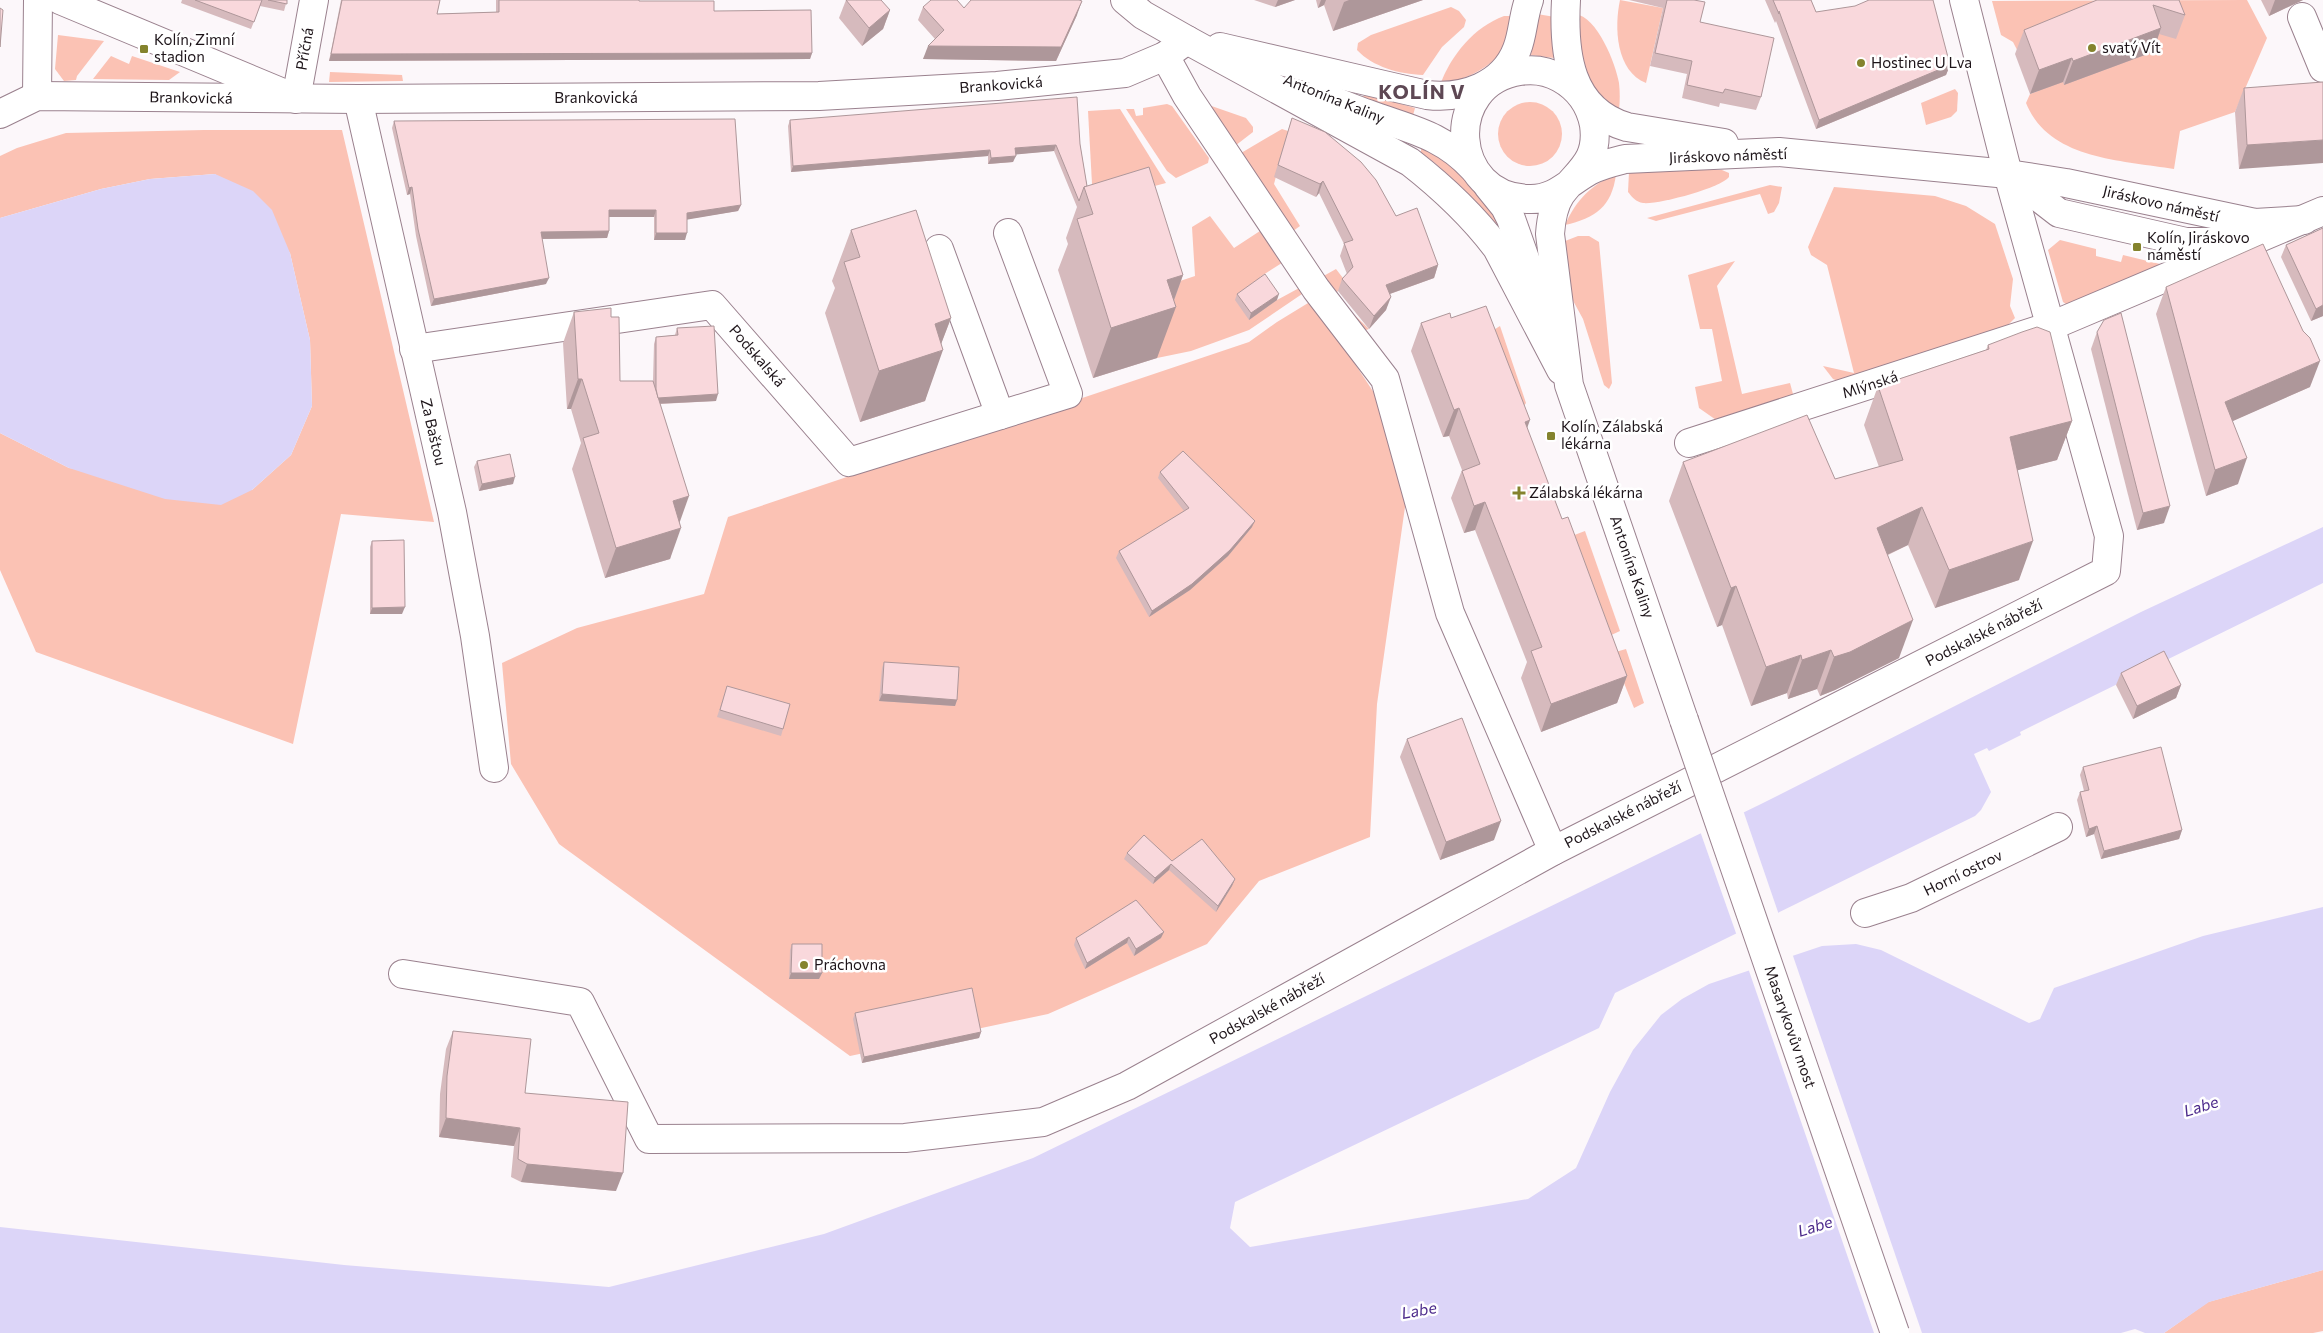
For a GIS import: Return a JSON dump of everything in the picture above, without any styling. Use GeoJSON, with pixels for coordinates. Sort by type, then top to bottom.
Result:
{"type":"FeatureCollection","features":[{"type":"Feature","properties":{"kind":"street"},"geometry":{"type":"LineString","coordinates":[[37,96],[38,0]]}},
{"type":"Feature","properties":{"kind":"street"},"geometry":{"type":"LineString","coordinates":[[60,0],[296,99]]}},
{"type":"Feature","properties":{"kind":"street","name":"Příčná"},"geometry":{"type":"LineString","coordinates":[[296,99],[314,0]]}},
{"type":"Feature","properties":{"kind":"street"},"geometry":{"type":"LineString","coordinates":[[1125,0],[1143,15],[1410,162],[1434,181],[1477,223],[1496,248],[1569,385]]}},
{"type":"Feature","properties":{"kind":"street"},"geometry":{"type":"LineString","coordinates":[[1187,40],[1427,95],[1452,96],[1466,94],[1492,82],[1505,69],[1517,50],[1529,0]]}},
{"type":"Feature","properties":{"kind":"street"},"geometry":{"type":"LineString","coordinates":[[1566,0],[1567,53],[1576,84],[1582,96],[1597,114],[1613,123],[1627,127],[1779,152]]}},
{"type":"Feature","properties":{"kind":"street"},"geometry":{"type":"LineString","coordinates":[[1964,0],[2008,174],[2051,326]]}},
{"type":"Feature","properties":{"kind":"street"},"geometry":{"type":"LineString","coordinates":[[2302,17],[2323,68]]}},
{"type":"Feature","properties":{"kind":"street","name":"Brankovická"},"geometry":{"type":"LineString","coordinates":[[0,114],[37,96],[296,99],[819,96],[997,86],[1081,79],[1125,73],[1165,56],[1187,40]]}},
{"type":"Feature","properties":{"kind":"street","name":"Antonína Kaliny"},"geometry":{"type":"LineString","coordinates":[[1187,40],[1367,114],[1433,136],[1450,146],[1477,173]]}},
{"type":"Feature","properties":{"kind":"street"},"geometry":{"type":"LineString","coordinates":[[1165,56],[1187,96],[1316,289],[1385,379],[1450,613],[1553,851]]}},
{"type":"Feature","properties":{"kind":"street","name":"Jiráskovo náměstí"},"geometry":{"type":"LineString","coordinates":[[1573,183],[1589,161],[1594,142],[1591,115],[1582,96],[1566,81],[1546,72],[1515,72],[1492,82],[1483,89],[1472,104],[1465,127],[1466,148],[1477,173],[1506,195],[1530,200],[1550,196],[1573,183],[1589,171],[1607,163],[1625,159],[1779,152],[2008,174],[2066,183],[2255,224],[2313,216]]}},
{"type":"Feature","properties":{"kind":"street","name":"Za Baštou"},"geometry":{"type":"LineString","coordinates":[[358,99],[452,512],[475,636],[494,768]]}},
{"type":"Feature","properties":{"kind":"street"},"geometry":{"type":"LineString","coordinates":[[1477,173],[1496,195],[1511,219],[1569,385]]}},
{"type":"Feature","properties":{"kind":"street"},"geometry":{"type":"LineString","coordinates":[[2008,174],[2059,212],[2186,242],[2228,244],[2261,252]]}},
{"type":"Feature","properties":{"kind":"street","name":"Antonína Kaliny"},"geometry":{"type":"LineString","coordinates":[[1573,183],[1561,194],[1555,208],[1550,234],[1569,385],[1684,720]]}},
{"type":"Feature","properties":{"kind":"street","name":"Jiráskovo náměstí"},"geometry":{"type":"LineString","coordinates":[[2051,326],[2261,252],[2313,216]]}},
{"type":"Feature","properties":{"kind":"street","name":"Podskalská"},"geometry":{"type":"LineString","coordinates":[[414,349],[712,305],[848,462],[1068,394],[1008,233]]}},
{"type":"Feature","properties":{"kind":"street"},"geometry":{"type":"LineString","coordinates":[[939,249],[1000,415]]}},
{"type":"Feature","properties":{"kind":"street","name":"Podskalské nábřeží"},"geometry":{"type":"LineString","coordinates":[[403,974],[580,1002],[648,1139],[905,1138],[1043,1122],[1127,1086],[1553,851],[2106,571],[2109,536],[2051,326]]}},
{"type":"Feature","properties":{"kind":"street","name":"Mlýnská"},"geometry":{"type":"LineString","coordinates":[[1689,443],[2051,326]]}},
{"type":"Feature","properties":{"kind":"street","name":"Masarykovův most"},"geometry":{"type":"LineString","coordinates":[[1684,720],[1895,1333]]}},
{"type":"Feature","properties":{"kind":"street","name":"Horní ostrov"},"geometry":{"type":"LineString","coordinates":[[1865,913],[1911,898],[2058,827]]}},
{"type":"Feature","properties":{"kind":"shaded area"},"geometry":{"type":"Polygon","coordinates":[[[1620,0],[1663,8],[1646,83],[1628,69],[1623,59],[1617,23],[1620,0]]]}},
{"type":"Feature","properties":{"kind":"shaded area"},"geometry":{"type":"Polygon","coordinates":[[[2247,0],[2267,38],[2235,112],[2180,131],[2174,169],[2089,154],[2069,147],[2052,136],[2037,122],[2026,103],[2030,94],[2038,91],[2013,42],[2001,35],[1992,1],[2247,0]]]}},
{"type":"Feature","properties":{"kind":"shaded area"},"geometry":{"type":"Polygon","coordinates":[[[1451,7],[1459,11],[1466,20],[1464,27],[1442,47],[1423,75],[1405,73],[1379,65],[1363,56],[1357,50],[1358,43],[1371,35],[1451,7]]]}},
{"type":"Feature","properties":{"kind":"shaded area"},"geometry":{"type":"Polygon","coordinates":[[[1537,14],[1555,17],[1554,58],[1531,55],[1537,14]]]}},
{"type":"Feature","properties":{"kind":"shaded area"},"geometry":{"type":"Polygon","coordinates":[[[1575,14],[1591,23],[1610,53],[1619,83],[1619,110],[1596,90],[1589,79],[1580,57],[1575,14]]]}},
{"type":"Feature","properties":{"kind":"shaded area"},"geometry":{"type":"Polygon","coordinates":[[[1504,16],[1514,16],[1512,31],[1507,44],[1499,54],[1479,71],[1440,85],[1450,63],[1465,43],[1483,27],[1504,16]]]}},
{"type":"Feature","properties":{"kind":"shaded area"},"geometry":{"type":"Polygon","coordinates":[[[58,35],[104,41],[77,76],[76,80],[64,81],[55,69],[58,35]]]}},
{"type":"Feature","properties":{"kind":"shaded area"},"geometry":{"type":"Polygon","coordinates":[[[111,56],[129,64],[132,56],[180,72],[169,80],[93,79],[111,56]]]}},
{"type":"Feature","properties":{"kind":"shaded area"},"geometry":{"type":"Polygon","coordinates":[[[330,72],[402,75],[403,81],[329,82],[330,72]]]}},
{"type":"Feature","properties":{"kind":"shaded area"},"geometry":{"type":"Polygon","coordinates":[[[1955,89],[1958,93],[1957,111],[1951,117],[1926,125],[1921,103],[1955,89]]]}},
{"type":"Feature","properties":{"kind":"shaded area"},"geometry":{"type":"Polygon","coordinates":[[[1366,94],[1415,108],[1412,119],[1360,99],[1366,94]]]}},
{"type":"Feature","properties":{"kind":"shaded area"},"geometry":{"type":"Polygon","coordinates":[[[1200,102],[1246,118],[1253,127],[1253,132],[1231,149],[1200,102]]]}},
{"type":"Feature","properties":{"kind":"shaded area"},"geometry":{"type":"Polygon","coordinates":[[[1530,102],[1548,108],[1556,116],[1562,134],[1556,152],[1548,160],[1530,166],[1512,160],[1504,152],[1498,134],[1504,116],[1512,108],[1530,102]]]}},
{"type":"Feature","properties":{"kind":"shaded area"},"geometry":{"type":"Polygon","coordinates":[[[1167,104],[1172,106],[1209,158],[1208,163],[1176,178],[1167,171],[1126,109],[1134,109],[1136,116],[1143,115],[1143,108],[1167,104]]]}},
{"type":"Feature","properties":{"kind":"shaded area"},"geometry":{"type":"Polygon","coordinates":[[[1120,109],[1166,183],[1093,202],[1088,111],[1120,109]]]}},
{"type":"Feature","properties":{"kind":"shaded area"},"geometry":{"type":"Polygon","coordinates":[[[1282,129],[1288,131],[1274,184],[1300,226],[1289,234],[1236,156],[1282,129]]]}},
{"type":"Feature","properties":{"kind":"shaded area"},"geometry":{"type":"Polygon","coordinates":[[[342,130],[434,522],[341,514],[293,744],[36,652],[0,570],[0,433],[69,468],[252,490],[291,455],[312,406],[310,340],[290,253],[215,174],[150,179],[101,189],[0,218],[0,156],[17,148],[66,133],[342,130]]]}},
{"type":"Feature","properties":{"kind":"shaded area"},"geometry":{"type":"Polygon","coordinates":[[[1421,144],[1448,158],[1466,181],[1494,209],[1504,234],[1445,172],[1421,153],[1421,144]]]}},
{"type":"Feature","properties":{"kind":"shaded area"},"geometry":{"type":"Polygon","coordinates":[[[1663,169],[1722,170],[1729,173],[1729,177],[1702,191],[1650,203],[1643,203],[1634,199],[1628,192],[1629,172],[1663,169]]]}},
{"type":"Feature","properties":{"kind":"shaded area"},"geometry":{"type":"Polygon","coordinates":[[[1616,174],[1611,195],[1600,209],[1585,219],[1565,225],[1574,208],[1585,194],[1599,183],[1616,174]]]}},
{"type":"Feature","properties":{"kind":"shaded area"},"geometry":{"type":"Polygon","coordinates":[[[1770,185],[1782,187],[1779,203],[1774,212],[1768,214],[1760,194],[1656,221],[1647,218],[1770,185]]]}},
{"type":"Feature","properties":{"kind":"shaded area"},"geometry":{"type":"Polygon","coordinates":[[[1834,187],[1935,196],[1966,206],[1995,224],[2013,279],[2010,306],[2015,318],[2007,326],[1848,385],[1833,379],[1823,366],[1854,373],[1827,265],[1811,255],[1808,247],[1834,187]]]}},
{"type":"Feature","properties":{"kind":"shaded area"},"geometry":{"type":"Polygon","coordinates":[[[1210,216],[1234,248],[1263,229],[1285,261],[1260,277],[1277,300],[1301,287],[1305,292],[1249,330],[1191,351],[1157,358],[1149,331],[1153,290],[1195,276],[1192,227],[1210,216]]]}},
{"type":"Feature","properties":{"kind":"shaded area"},"geometry":{"type":"Polygon","coordinates":[[[1578,236],[1589,236],[1599,242],[1612,383],[1609,389],[1604,385],[1583,319],[1571,297],[1560,243],[1578,236]]]}},
{"type":"Feature","properties":{"kind":"shaded area"},"geometry":{"type":"Polygon","coordinates":[[[2060,240],[2096,249],[2096,256],[2121,262],[2123,255],[2164,265],[2066,304],[2063,302],[2048,250],[2060,240]]]}},
{"type":"Feature","properties":{"kind":"shaded area"},"geometry":{"type":"Polygon","coordinates":[[[1735,261],[1717,286],[1742,394],[1790,383],[1793,394],[1782,403],[1719,422],[1699,408],[1695,387],[1722,381],[1712,329],[1700,329],[1688,275],[1735,261]]]}},
{"type":"Feature","properties":{"kind":"shaded area"},"geometry":{"type":"Polygon","coordinates":[[[1336,269],[1346,282],[1337,292],[1337,298],[1369,329],[1363,331],[1320,278],[1336,269]]]}},
{"type":"Feature","properties":{"kind":"shaded area"},"geometry":{"type":"Polygon","coordinates":[[[1313,300],[1380,402],[1406,500],[1377,704],[1370,837],[1259,881],[1207,944],[1048,1014],[850,1056],[559,844],[511,764],[502,663],[577,628],[704,594],[728,517],[1249,342],[1313,300]]]}},
{"type":"Feature","properties":{"kind":"shaded area"},"geometry":{"type":"Polygon","coordinates":[[[1500,326],[1526,403],[1522,409],[1492,331],[1500,326]]]}},
{"type":"Feature","properties":{"kind":"shaded area"},"geometry":{"type":"Polygon","coordinates":[[[1585,531],[1620,631],[1607,637],[1569,537],[1585,531]]]}},
{"type":"Feature","properties":{"kind":"shaded area"},"geometry":{"type":"Polygon","coordinates":[[[1626,649],[1644,703],[1634,708],[1612,653],[1626,649]]]}},
{"type":"Feature","properties":{"kind":"shaded area"},"geometry":{"type":"Polygon","coordinates":[[[2323,1270],[2323,1331],[2313,1333],[2164,1333],[2208,1302],[2323,1270]]]}},
{"type":"Feature","properties":{"kind":"water"},"geometry":{"type":"Polygon","coordinates":[[[215,174],[253,191],[272,210],[290,253],[310,340],[312,406],[291,455],[252,490],[221,505],[165,499],[69,468],[0,433],[0,218],[101,189],[150,179],[215,174]]]}},
{"type":"Feature","properties":{"kind":"water","name":"Labe"},"geometry":{"type":"Polygon","coordinates":[[[2323,527],[2323,583],[2020,732],[2021,735],[1989,751],[1987,748],[1974,754],[1991,792],[1981,810],[1975,816],[1615,993],[1599,1028],[1235,1202],[1230,1228],[1250,1247],[1528,1199],[1576,1168],[1610,1092],[1633,1050],[1661,1015],[1682,999],[1709,984],[1822,946],[1856,944],[1881,950],[2029,1023],[2040,1019],[2054,988],[2203,936],[2323,907],[2323,1270],[2209,1302],[2164,1333],[2145,1333],[2135,1329],[2121,1333],[0,1333],[0,1227],[344,1265],[609,1287],[824,1234],[1033,1158],[1761,804],[2141,612],[2323,527]]]}},
{"type":"Feature","properties":{"kind":"pier"},"geometry":{"type":"Polygon","coordinates":[[[1743,810],[1779,915],[1737,936],[1700,831],[1743,810]]]}},
{"type":"Feature","properties":{"kind":"pier"},"geometry":{"type":"Polygon","coordinates":[[[1792,953],[1922,1333],[1874,1333],[1748,968],[1792,953]]]}},
{"type":"Feature","properties":{"kind":"building"},"geometry":{"type":"Polygon","coordinates":[[[195,0],[262,0],[254,22],[195,0]]]}},
{"type":"Feature","properties":{"kind":"building"},"geometry":{"type":"Polygon","coordinates":[[[268,0],[287,0],[287,4],[268,0]]]}},
{"type":"Feature","properties":{"kind":"building"},"geometry":{"type":"Polygon","coordinates":[[[342,0],[440,0],[437,14],[499,12],[499,0],[714,1],[714,11],[811,10],[812,53],[331,54],[342,0]]]}},
{"type":"Feature","properties":{"kind":"building"},"geometry":{"type":"Polygon","coordinates":[[[846,0],[881,0],[890,10],[869,28],[846,0]]]}},
{"type":"Feature","properties":{"kind":"building"},"geometry":{"type":"Polygon","coordinates":[[[931,0],[957,0],[964,8],[971,0],[1082,1],[1061,47],[928,46],[944,30],[923,7],[931,0]]]}},
{"type":"Feature","properties":{"kind":"building"},"geometry":{"type":"Polygon","coordinates":[[[1667,0],[1705,2],[1700,22],[1774,38],[1761,97],[1725,89],[1723,93],[1687,85],[1692,61],[1655,53],[1667,0]]]}},
{"type":"Feature","properties":{"kind":"building"},"geometry":{"type":"Polygon","coordinates":[[[1773,0],[1811,0],[1816,12],[1855,6],[1869,0],[1933,0],[1950,65],[1819,120],[1779,11],[1779,14],[1773,0]]]}},
{"type":"Feature","properties":{"kind":"building"},"geometry":{"type":"Polygon","coordinates":[[[2097,0],[2179,0],[2185,15],[2153,5],[2161,28],[2073,61],[2072,58],[2039,70],[2024,30],[2097,0]]]}},
{"type":"Feature","properties":{"kind":"building"},"geometry":{"type":"Polygon","coordinates":[[[0,8],[3,10],[0,47],[0,8]]]}},
{"type":"Feature","properties":{"kind":"building"},"geometry":{"type":"Polygon","coordinates":[[[2323,82],[2323,140],[2247,145],[2244,88],[2323,82]]]}},
{"type":"Feature","properties":{"kind":"building"},"geometry":{"type":"Polygon","coordinates":[[[1077,97],[1080,144],[1087,186],[1084,187],[1079,201],[1056,145],[1015,148],[1016,156],[991,158],[990,150],[793,166],[790,120],[1077,97]]]}},
{"type":"Feature","properties":{"kind":"building"},"geometry":{"type":"Polygon","coordinates":[[[1292,118],[1325,132],[1361,162],[1376,180],[1396,216],[1417,208],[1438,265],[1386,285],[1391,297],[1374,316],[1342,279],[1353,267],[1344,243],[1353,240],[1323,181],[1320,184],[1278,165],[1292,118]]]}},
{"type":"Feature","properties":{"kind":"building"},"geometry":{"type":"Polygon","coordinates":[[[735,119],[741,205],[687,213],[687,233],[656,233],[656,210],[609,210],[609,231],[541,232],[549,278],[434,299],[418,229],[412,187],[409,188],[394,121],[735,119]]]}},
{"type":"Feature","properties":{"kind":"building"},"geometry":{"type":"Polygon","coordinates":[[[1149,167],[1183,275],[1167,280],[1176,307],[1111,328],[1077,219],[1093,214],[1084,187],[1149,167]]]}},
{"type":"Feature","properties":{"kind":"building"},"geometry":{"type":"Polygon","coordinates":[[[916,210],[951,318],[935,324],[943,350],[879,371],[844,262],[860,257],[851,230],[916,210]]]}},
{"type":"Feature","properties":{"kind":"building"},"geometry":{"type":"Polygon","coordinates":[[[2323,228],[2323,305],[2316,309],[2286,245],[2323,228]]]}},
{"type":"Feature","properties":{"kind":"building"},"geometry":{"type":"Polygon","coordinates":[[[2263,244],[2303,331],[2310,338],[2320,361],[2225,402],[2247,458],[2215,470],[2166,287],[2263,244]]]}},
{"type":"Feature","properties":{"kind":"building"},"geometry":{"type":"Polygon","coordinates":[[[1265,274],[1279,294],[1251,313],[1237,294],[1265,274]]]}},
{"type":"Feature","properties":{"kind":"building"},"geometry":{"type":"Polygon","coordinates":[[[1486,306],[1530,420],[1525,422],[1562,519],[1568,517],[1627,676],[1551,704],[1531,651],[1542,647],[1485,502],[1474,506],[1462,471],[1480,464],[1459,408],[1454,410],[1421,323],[1450,313],[1451,318],[1486,306]]]}},
{"type":"Feature","properties":{"kind":"building"},"geometry":{"type":"Polygon","coordinates":[[[611,308],[611,317],[619,317],[620,381],[653,381],[689,496],[673,501],[681,528],[616,548],[583,438],[599,433],[582,379],[578,379],[574,312],[611,308]]]}},
{"type":"Feature","properties":{"kind":"building"},"geometry":{"type":"Polygon","coordinates":[[[2121,313],[2170,506],[2143,513],[2097,332],[2104,320],[2121,313]]]}},
{"type":"Feature","properties":{"kind":"building"},"geometry":{"type":"Polygon","coordinates":[[[714,326],[718,394],[658,398],[656,389],[656,337],[678,335],[677,328],[714,326]]]}},
{"type":"Feature","properties":{"kind":"building"},"geometry":{"type":"Polygon","coordinates":[[[2037,327],[2050,332],[2072,421],[2010,437],[2033,541],[1949,570],[1922,507],[1877,528],[1913,620],[1850,652],[1834,657],[1831,650],[1802,660],[1801,655],[1766,667],[1736,586],[1731,588],[1683,462],[1807,415],[1835,479],[1903,460],[1878,386],[1989,349],[1988,345],[2037,327]]]}},
{"type":"Feature","properties":{"kind":"building"},"geometry":{"type":"Polygon","coordinates":[[[1183,451],[1255,521],[1230,550],[1192,584],[1152,611],[1119,551],[1189,508],[1160,472],[1183,451]]]}},
{"type":"Feature","properties":{"kind":"building"},"geometry":{"type":"Polygon","coordinates":[[[510,454],[515,477],[482,484],[477,461],[510,454]]]}},
{"type":"Feature","properties":{"kind":"building"},"geometry":{"type":"Polygon","coordinates":[[[404,540],[405,607],[372,608],[372,541],[404,540]]]}},
{"type":"Feature","properties":{"kind":"building"},"geometry":{"type":"Polygon","coordinates":[[[2164,651],[2181,685],[2137,706],[2121,673],[2164,651]]]}},
{"type":"Feature","properties":{"kind":"building"},"geometry":{"type":"Polygon","coordinates":[[[884,662],[959,667],[957,700],[882,694],[884,662]]]}},
{"type":"Feature","properties":{"kind":"building"},"geometry":{"type":"Polygon","coordinates":[[[727,686],[790,704],[783,729],[720,710],[727,686]]]}},
{"type":"Feature","properties":{"kind":"building"},"geometry":{"type":"Polygon","coordinates":[[[1462,718],[1501,821],[1446,842],[1407,739],[1462,718]]]}},
{"type":"Feature","properties":{"kind":"building"},"geometry":{"type":"Polygon","coordinates":[[[2161,747],[2182,830],[2104,851],[2097,826],[2089,829],[2080,792],[2089,790],[2083,767],[2161,747]]]}},
{"type":"Feature","properties":{"kind":"building"},"geometry":{"type":"Polygon","coordinates":[[[1144,835],[1172,861],[1202,839],[1235,879],[1218,906],[1171,864],[1155,878],[1127,853],[1144,835]]]}},
{"type":"Feature","properties":{"kind":"building"},"geometry":{"type":"Polygon","coordinates":[[[1136,900],[1164,932],[1136,949],[1129,937],[1087,963],[1076,938],[1136,900]]]}},
{"type":"Feature","properties":{"kind":"building","name":"Práchovna"},"geometry":{"type":"Polygon","coordinates":[[[792,944],[822,944],[822,973],[791,973],[792,944]]]}},
{"type":"Feature","properties":{"kind":"building"},"geometry":{"type":"Polygon","coordinates":[[[972,988],[981,1032],[864,1057],[855,1013],[972,988]]]}},
{"type":"Feature","properties":{"kind":"building"},"geometry":{"type":"Polygon","coordinates":[[[453,1031],[531,1039],[525,1093],[628,1102],[623,1173],[527,1164],[518,1159],[520,1128],[446,1118],[447,1076],[453,1031]]]}},
{"type":"Feature","properties":{"kind":"place","name":"svatý Vít"},"geometry":{"type":"Point","coordinates":[2092,48]}},
{"type":"Feature","properties":{"kind":"place","name":"Kolín, Zimní stadion"},"geometry":{"type":"Point","coordinates":[144,49]}},
{"type":"Feature","properties":{"kind":"place","name":"Hostinec U Lva"},"geometry":{"type":"Point","coordinates":[1861,63]}},
{"type":"Feature","properties":{"kind":"place","name":"Kolín, Jiráskovo náměstí"},"geometry":{"type":"Point","coordinates":[2137,247]}},
{"type":"Feature","properties":{"kind":"place","name":"Kolín, Zálabská lékárna"},"geometry":{"type":"Point","coordinates":[1551,436]}},
{"type":"Feature","properties":{"kind":"place","name":"Zálabská lékárna"},"geometry":{"type":"Point","coordinates":[1519,493]}},
{"type":"Feature","properties":{"kind":"place","name":"Práchovna"},"geometry":{"type":"Point","coordinates":[804,965]}},
{"type":"Feature","properties":{"kind":"district","name":"KOLÍN V"},"geometry":{"type":"Point","coordinates":[1422,92]}}]}
